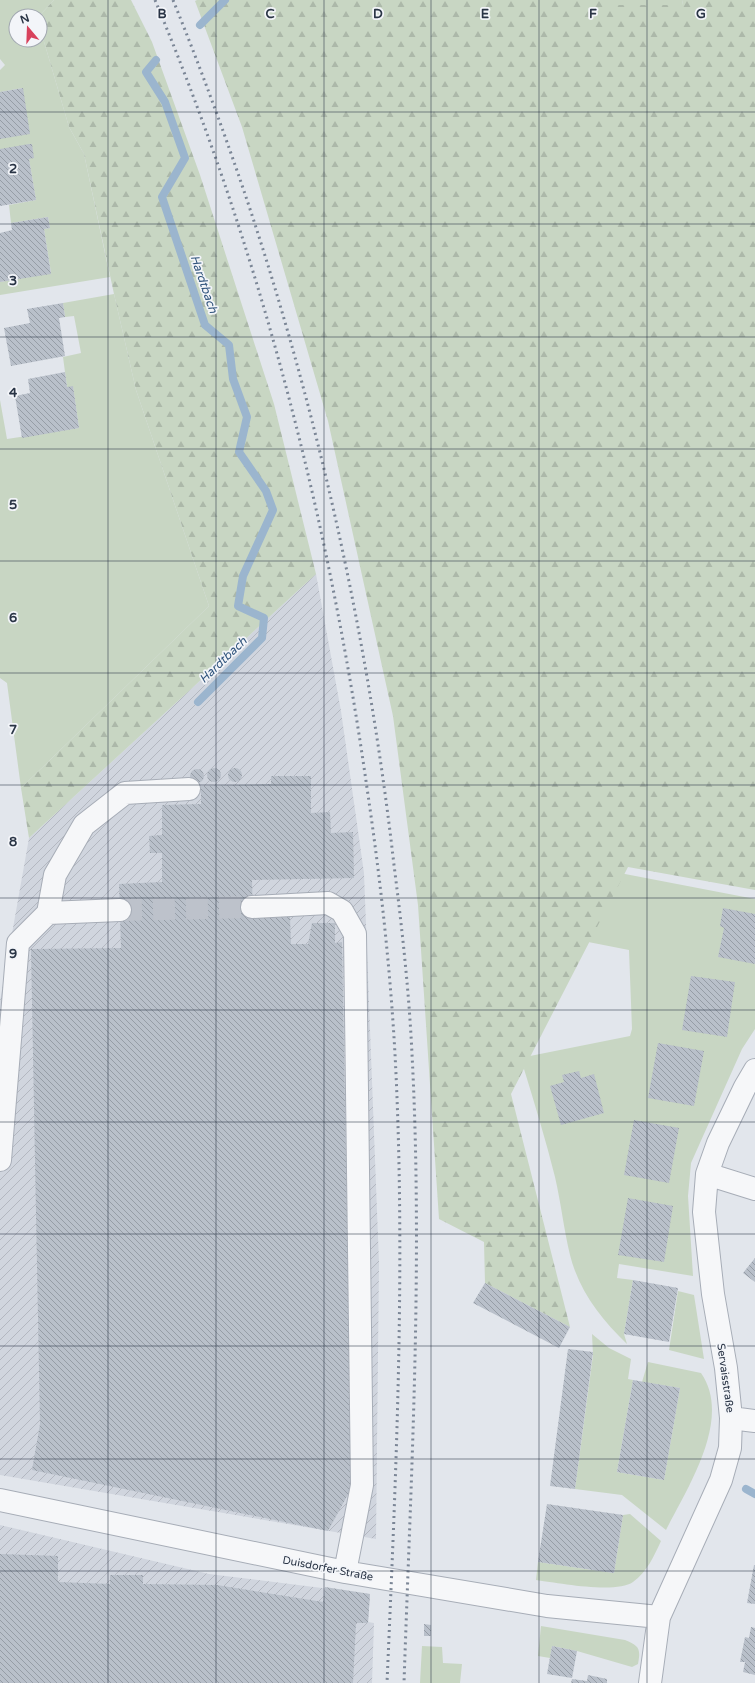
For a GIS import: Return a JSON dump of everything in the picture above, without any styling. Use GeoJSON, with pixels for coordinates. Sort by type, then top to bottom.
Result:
{"type":"FeatureCollection","features":[{"type":"Feature","properties":{"kind":"street"},"geometry":{"type":"LineString","coordinates":[[0,1160],[18,943],[48,912],[54,875],[84,825],[125,793],[189,789]]}},
{"type":"Feature","properties":{"kind":"street"},"geometry":{"type":"LineString","coordinates":[[252,907],[328,902],[342,911],[355,934],[362,1485],[345,1572]]}},
{"type":"Feature","properties":{"kind":"street"},"geometry":{"type":"LineString","coordinates":[[48,912],[120,910]]}},
{"type":"Feature","properties":{"kind":"street","name":"Servaisstraße"},"geometry":{"type":"LineString","coordinates":[[650,1683],[659,1617],[721,1480],[730,1448],[731,1418],[726,1368],[713,1294],[704,1212],[707,1174],[718,1143],[744,1087],[755,1070]]}},
{"type":"Feature","properties":{"kind":"street"},"geometry":{"type":"LineString","coordinates":[[707,1174],[755,1189]]}},
{"type":"Feature","properties":{"kind":"street"},"geometry":{"type":"LineString","coordinates":[[731,1418],[755,1421]]}},
{"type":"Feature","properties":{"kind":"street","name":"Duisdorfer Straße"},"geometry":{"type":"LineString","coordinates":[[0,1500],[345,1572],[547,1606],[659,1617]]}},
{"type":"Feature","properties":{"kind":"shaded area"},"geometry":{"type":"Polygon","coordinates":[[[316,574],[341,711],[364,873],[379,1263],[376,1539],[0,1475],[0,1001],[29,838],[316,574]]]}},
{"type":"Feature","properties":{"kind":"shaded area"},"geometry":{"type":"Polygon","coordinates":[[[0,1525],[209,1574],[370,1594],[368,1622],[374,1623],[372,1683],[0,1683],[0,1525]]]}},
{"type":"Feature","properties":{"kind":"green space"},"geometry":{"type":"Polygon","coordinates":[[[0,0],[54,0],[46,8],[8,8],[8,48],[46,48],[69,127],[84,154],[110,277],[0,295],[0,282],[51,273],[44,229],[50,228],[48,217],[11,223],[9,205],[36,200],[29,159],[0,149],[0,139],[23,88],[0,92],[0,70],[5,65],[0,59],[0,0]]]}},
{"type":"Feature","properties":{"kind":"green space"},"geometry":{"type":"Polygon","coordinates":[[[54,0],[131,0],[152,42],[200,175],[274,404],[316,574],[29,838],[21,788],[209,606],[136,390],[84,154],[69,127],[46,48],[48,48],[48,8],[46,8],[54,0]]]}},
{"type":"Feature","properties":{"kind":"green space"},"geometry":{"type":"Polygon","coordinates":[[[613,0],[682,0],[683,5],[613,5],[613,0]]]}},
{"type":"Feature","properties":{"kind":"green space"},"geometry":{"type":"Polygon","coordinates":[[[613,0],[613,5],[683,5],[682,0],[755,0],[755,890],[628,867],[511,1094],[570,1327],[485,1283],[484,1242],[439,1219],[418,905],[393,716],[328,421],[242,127],[195,1],[613,0]]]}},
{"type":"Feature","properties":{"kind":"green space"},"geometry":{"type":"Polygon","coordinates":[[[114,294],[136,390],[209,606],[21,788],[7,683],[0,678],[0,400],[7,439],[79,428],[73,387],[67,387],[63,357],[81,353],[74,316],[65,317],[63,303],[114,294]]]}},
{"type":"Feature","properties":{"kind":"green space"},"geometry":{"type":"Polygon","coordinates":[[[484,847],[755,899],[755,1029],[742,1049],[691,1163],[688,1196],[693,1276],[619,1264],[617,1278],[633,1280],[624,1334],[627,1344],[608,1325],[592,1304],[579,1281],[574,1268],[568,1246],[555,1177],[524,1069],[525,1057],[630,1036],[632,1029],[629,950],[492,923],[484,847]]]}},
{"type":"Feature","properties":{"kind":"green space"},"geometry":{"type":"Polygon","coordinates":[[[678,1291],[694,1295],[704,1359],[669,1350],[678,1291]]]}},
{"type":"Feature","properties":{"kind":"green space"},"geometry":{"type":"Polygon","coordinates":[[[592,1334],[609,1348],[631,1359],[628,1379],[633,1380],[617,1472],[664,1480],[680,1388],[642,1382],[648,1362],[701,1373],[710,1391],[712,1411],[710,1432],[695,1474],[666,1530],[622,1495],[575,1489],[593,1355],[592,1334]]]}},
{"type":"Feature","properties":{"kind":"green space"},"geometry":{"type":"Polygon","coordinates":[[[630,1514],[661,1541],[646,1569],[633,1582],[614,1587],[586,1587],[536,1580],[538,1562],[614,1573],[623,1515],[630,1514]]]}},
{"type":"Feature","properties":{"kind":"green space"},"geometry":{"type":"Polygon","coordinates":[[[541,1626],[625,1640],[638,1648],[638,1664],[632,1667],[577,1651],[552,1646],[550,1658],[538,1656],[541,1626]]]}},
{"type":"Feature","properties":{"kind":"green space"},"geometry":{"type":"Polygon","coordinates":[[[422,1646],[442,1647],[443,1663],[462,1664],[460,1683],[420,1683],[422,1646]]]}},
{"type":"Feature","properties":{"kind":"building"},"geometry":{"type":"Polygon","coordinates":[[[23,88],[30,134],[0,139],[0,92],[23,88]]]}},
{"type":"Feature","properties":{"kind":"building"},"geometry":{"type":"Polygon","coordinates":[[[32,144],[34,158],[29,159],[36,200],[0,206],[0,149],[32,144]]]}},
{"type":"Feature","properties":{"kind":"building"},"geometry":{"type":"Polygon","coordinates":[[[48,217],[50,228],[44,229],[51,274],[0,282],[0,233],[12,230],[11,223],[48,217]]]}},
{"type":"Feature","properties":{"kind":"building"},"geometry":{"type":"Polygon","coordinates":[[[63,303],[65,317],[59,318],[65,356],[11,366],[4,328],[30,323],[27,309],[63,303]]]}},
{"type":"Feature","properties":{"kind":"building"},"geometry":{"type":"Polygon","coordinates":[[[65,372],[67,387],[73,386],[79,428],[22,438],[15,396],[30,393],[28,379],[65,372]]]}},
{"type":"Feature","properties":{"kind":"building"},"geometry":{"type":"Polygon","coordinates":[[[214,768],[219,770],[221,775],[219,780],[214,782],[209,780],[207,775],[209,770],[214,768]]]}},
{"type":"Feature","properties":{"kind":"building"},"geometry":{"type":"Polygon","coordinates":[[[235,768],[240,770],[242,775],[240,780],[235,782],[230,780],[228,775],[230,770],[235,768]]]}},
{"type":"Feature","properties":{"kind":"building"},"geometry":{"type":"Polygon","coordinates":[[[197,769],[202,771],[204,776],[202,781],[197,783],[192,781],[190,776],[192,771],[197,769]]]}},
{"type":"Feature","properties":{"kind":"building"},"geometry":{"type":"Polygon","coordinates":[[[271,776],[311,776],[311,813],[330,812],[331,833],[353,832],[354,878],[252,880],[253,918],[290,917],[291,944],[308,944],[312,923],[335,923],[335,943],[342,942],[352,1487],[328,1531],[32,1470],[40,1424],[31,949],[121,948],[119,884],[162,882],[162,853],[150,853],[149,836],[162,835],[162,805],[201,804],[201,786],[271,784],[271,776]]]}},
{"type":"Feature","properties":{"kind":"building"},"geometry":{"type":"Polygon","coordinates":[[[723,908],[755,914],[755,964],[718,957],[724,928],[720,926],[723,908]]]}},
{"type":"Feature","properties":{"kind":"building"},"geometry":{"type":"Polygon","coordinates":[[[691,976],[735,982],[727,1037],[682,1030],[691,976]]]}},
{"type":"Feature","properties":{"kind":"building"},"geometry":{"type":"Polygon","coordinates":[[[658,1043],[704,1051],[694,1106],[648,1098],[658,1043]]]}},
{"type":"Feature","properties":{"kind":"building"},"geometry":{"type":"Polygon","coordinates":[[[579,1071],[581,1078],[594,1074],[604,1113],[561,1125],[550,1086],[564,1082],[562,1075],[579,1071]]]}},
{"type":"Feature","properties":{"kind":"building"},"geometry":{"type":"Polygon","coordinates":[[[634,1120],[679,1128],[669,1183],[624,1175],[634,1120]]]}},
{"type":"Feature","properties":{"kind":"building"},"geometry":{"type":"Polygon","coordinates":[[[628,1198],[673,1206],[664,1262],[618,1255],[628,1198]]]}},
{"type":"Feature","properties":{"kind":"building"},"geometry":{"type":"Polygon","coordinates":[[[755,1258],[755,1282],[743,1273],[755,1258]]]}},
{"type":"Feature","properties":{"kind":"building"},"geometry":{"type":"Polygon","coordinates":[[[633,1280],[678,1288],[669,1342],[624,1334],[633,1280]]]}},
{"type":"Feature","properties":{"kind":"building"},"geometry":{"type":"Polygon","coordinates":[[[485,1283],[570,1327],[559,1348],[473,1303],[485,1283]]]}},
{"type":"Feature","properties":{"kind":"building"},"geometry":{"type":"Polygon","coordinates":[[[568,1349],[593,1352],[575,1489],[550,1486],[568,1349]]]}},
{"type":"Feature","properties":{"kind":"building"},"geometry":{"type":"Polygon","coordinates":[[[633,1380],[680,1388],[664,1480],[617,1472],[633,1380]]]}},
{"type":"Feature","properties":{"kind":"building"},"geometry":{"type":"Polygon","coordinates":[[[547,1504],[623,1515],[614,1573],[538,1562],[547,1504]]]}},
{"type":"Feature","properties":{"kind":"building"},"geometry":{"type":"Polygon","coordinates":[[[0,1554],[58,1556],[58,1582],[110,1584],[110,1575],[143,1575],[143,1584],[217,1585],[323,1602],[325,1587],[370,1594],[368,1623],[356,1623],[353,1683],[0,1683],[0,1554]]]}},
{"type":"Feature","properties":{"kind":"building"},"geometry":{"type":"Polygon","coordinates":[[[755,1565],[755,1604],[747,1603],[755,1565]]]}},
{"type":"Feature","properties":{"kind":"building"},"geometry":{"type":"Polygon","coordinates":[[[424,1624],[431,1625],[431,1636],[424,1636],[424,1624]]]}},
{"type":"Feature","properties":{"kind":"building"},"geometry":{"type":"Polygon","coordinates":[[[751,1627],[755,1628],[755,1675],[743,1672],[745,1662],[740,1662],[745,1637],[749,1638],[751,1627]]]}},
{"type":"Feature","properties":{"kind":"building"},"geometry":{"type":"Polygon","coordinates":[[[552,1646],[577,1651],[572,1678],[547,1674],[552,1646]]]}},
{"type":"Feature","properties":{"kind":"building"},"geometry":{"type":"Polygon","coordinates":[[[588,1675],[607,1679],[607,1683],[571,1683],[572,1679],[587,1681],[588,1675]]]}},
{"type":"Feature","properties":{"kind":"waterway","name":"Hardtbach"},"geometry":{"type":"LineString","coordinates":[[200,25],[225,0]]}},
{"type":"Feature","properties":{"kind":"waterway","name":"Hardtbach"},"geometry":{"type":"LineString","coordinates":[[156,60],[146,72],[165,102],[185,158],[162,197],[205,325],[229,345],[233,379],[247,417],[239,452],[266,491],[273,510],[243,576],[238,606],[264,618],[262,638],[198,702]]}},
{"type":"Feature","properties":{"kind":"waterway"},"geometry":{"type":"LineString","coordinates":[[746,1489],[755,1494]]}},
{"type":"Feature","properties":{"kind":"tunnel"},"geometry":{"type":"LineString","coordinates":[[120,910],[252,907]]}},
{"type":"Feature","properties":{"kind":"railway"},"geometry":{"type":"LineString","coordinates":[[155,0],[193,95],[227,191],[258,289],[286,387],[311,487],[333,587],[351,687],[372,821],[384,921],[393,1021],[400,1211],[400,1290],[394,1526],[387,1683]]}},
{"type":"Feature","properties":{"kind":"railway"},"geometry":{"type":"LineString","coordinates":[[173,0],[245,194],[295,359],[317,442],[355,610],[383,780],[400,912],[407,983],[411,1030],[415,1133],[415,1369],[404,1683]]}}]}
